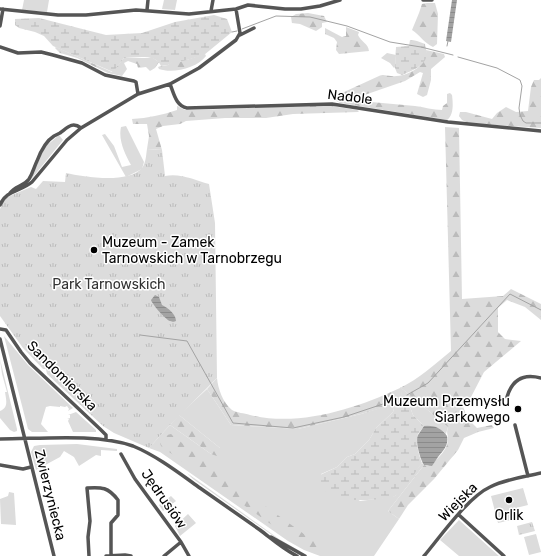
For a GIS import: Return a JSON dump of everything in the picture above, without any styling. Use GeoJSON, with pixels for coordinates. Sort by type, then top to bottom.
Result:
{"type":"FeatureCollection","features":[{"type":"Feature","properties":{"kind":"street"},"geometry":{"type":"LineString","coordinates":[[147,10],[148,0]]}},
{"type":"Feature","properties":{"kind":"street"},"geometry":{"type":"LineString","coordinates":[[212,11],[213,0]]}},
{"type":"Feature","properties":{"kind":"street"},"geometry":{"type":"LineString","coordinates":[[0,26],[1,9],[74,15],[147,10],[189,14],[236,9],[248,5],[285,9],[301,9],[320,6],[340,0]]}},
{"type":"Feature","properties":{"kind":"street"},"geometry":{"type":"LineString","coordinates":[[423,0],[432,0]]}},
{"type":"Feature","properties":{"kind":"street"},"geometry":{"type":"LineString","coordinates":[[236,9],[240,25],[240,35]]}},
{"type":"Feature","properties":{"kind":"street"},"geometry":{"type":"LineString","coordinates":[[10,193],[32,182],[66,140],[81,128],[138,94],[170,84],[199,68],[236,40],[240,35],[254,28]]}},
{"type":"Feature","properties":{"kind":"street"},"geometry":{"type":"LineString","coordinates":[[0,47],[18,53],[40,52],[82,63],[105,75],[136,82],[138,94]]}},
{"type":"Feature","properties":{"kind":"street","name":"Nadole"},"geometry":{"type":"LineString","coordinates":[[170,84],[180,106],[187,108],[332,104],[448,122],[541,131]]}},
{"type":"Feature","properties":{"kind":"street"},"geometry":{"type":"LineString","coordinates":[[0,205],[2,199],[16,187],[24,184],[28,180],[42,151],[54,136],[72,125],[78,125],[81,128]]}},
{"type":"Feature","properties":{"kind":"street","name":"Sandomierska"},"geometry":{"type":"LineString","coordinates":[[0,329],[6,330],[30,363],[105,434],[106,440]]}},
{"type":"Feature","properties":{"kind":"street","name":"Zwierzyniecka"},"geometry":{"type":"LineString","coordinates":[[0,339],[54,556]]}},
{"type":"Feature","properties":{"kind":"street"},"geometry":{"type":"LineString","coordinates":[[507,398],[513,384],[519,379],[526,376],[541,378]]}},
{"type":"Feature","properties":{"kind":"street"},"geometry":{"type":"LineString","coordinates":[[516,425],[528,476]]}},
{"type":"Feature","properties":{"kind":"street"},"geometry":{"type":"LineString","coordinates":[[0,439],[106,440],[133,446],[154,456],[296,556]]}},
{"type":"Feature","properties":{"kind":"street","name":"Jędrusiów"},"geometry":{"type":"LineString","coordinates":[[122,454],[135,479],[181,542],[189,556]]}},
{"type":"Feature","properties":{"kind":"street"},"geometry":{"type":"LineString","coordinates":[[0,465],[23,469],[31,466]]}},
{"type":"Feature","properties":{"kind":"street","name":"Wiejska"},"geometry":{"type":"LineString","coordinates":[[424,556],[473,499],[489,487],[541,473]]}},
{"type":"Feature","properties":{"kind":"street"},"geometry":{"type":"LineString","coordinates":[[89,556],[88,537],[90,521],[87,488],[105,488],[118,500],[118,515],[111,523],[111,555]]}},
{"type":"Feature","properties":{"kind":"street"},"geometry":{"type":"LineString","coordinates":[[458,515],[504,556]]}},
{"type":"Feature","properties":{"kind":"street"},"geometry":{"type":"LineString","coordinates":[[262,531],[305,556]]}},
{"type":"Feature","properties":{"kind":"street"},"geometry":{"type":"LineString","coordinates":[[164,556],[181,542]]}},
{"type":"Feature","properties":{"kind":"street"},"geometry":{"type":"LineString","coordinates":[[106,556],[131,556]]}},
{"type":"Feature","properties":{"kind":"green space"},"geometry":{"type":"Polygon","coordinates":[[[24,0],[49,0],[47,12],[22,10],[24,0]]]}},
{"type":"Feature","properties":{"kind":"green space"},"geometry":{"type":"Polygon","coordinates":[[[164,0],[177,0],[175,10],[162,9],[164,0]]]}},
{"type":"Feature","properties":{"kind":"green space"},"geometry":{"type":"Polygon","coordinates":[[[435,3],[438,14],[437,44],[433,47],[412,30],[422,4],[435,3]]]}},
{"type":"Feature","properties":{"kind":"green space"},"geometry":{"type":"Polygon","coordinates":[[[308,13],[324,16],[327,22],[322,23],[322,27],[316,31],[300,24],[292,23],[291,17],[296,14],[308,13]]]}},
{"type":"Feature","properties":{"kind":"green space"},"geometry":{"type":"Polygon","coordinates":[[[214,15],[227,19],[232,32],[204,55],[161,66],[155,59],[145,57],[124,58],[113,72],[53,46],[44,36],[19,28],[15,25],[15,19],[39,18],[106,35],[142,33],[175,22],[214,15]]]}},
{"type":"Feature","properties":{"kind":"green space"},"geometry":{"type":"Polygon","coordinates":[[[346,27],[359,32],[358,35],[369,51],[339,54],[336,50],[337,42],[334,38],[325,34],[325,28],[342,37],[346,36],[346,27]]]}},
{"type":"Feature","properties":{"kind":"green space"},"geometry":{"type":"Polygon","coordinates":[[[410,40],[425,44],[427,54],[421,65],[402,75],[397,73],[395,68],[396,47],[409,46],[410,40]]]}},
{"type":"Feature","properties":{"kind":"green space"},"geometry":{"type":"Polygon","coordinates":[[[56,47],[112,72],[124,58],[153,58],[159,62],[155,68],[150,71],[146,67],[138,68],[137,64],[128,61],[124,63],[127,69],[122,76],[108,73],[77,58],[60,53],[55,48],[56,47]]]}},
{"type":"Feature","properties":{"kind":"green space"},"geometry":{"type":"Polygon","coordinates":[[[426,50],[444,54],[445,57],[431,69],[431,80],[427,95],[423,97],[417,94],[423,73],[420,72],[405,81],[350,100],[442,110],[443,106],[447,103],[447,94],[450,93],[452,95],[453,102],[451,115],[447,120],[340,103],[331,98],[381,75],[397,76],[415,70],[424,61],[426,50]]]}},
{"type":"Feature","properties":{"kind":"green space"},"geometry":{"type":"Polygon","coordinates":[[[387,53],[396,55],[394,68],[390,63],[381,58],[387,53]]]}},
{"type":"Feature","properties":{"kind":"green space"},"geometry":{"type":"Polygon","coordinates":[[[205,54],[206,56],[197,64],[184,69],[171,71],[159,69],[158,67],[168,65],[173,61],[180,62],[205,54]]]}},
{"type":"Feature","properties":{"kind":"green space"},"geometry":{"type":"Polygon","coordinates":[[[541,78],[541,128],[468,123],[462,120],[459,116],[460,112],[466,112],[492,119],[497,113],[506,107],[516,112],[528,111],[531,87],[534,80],[539,80],[541,78]]]}},
{"type":"Feature","properties":{"kind":"green space"},"geometry":{"type":"Polygon","coordinates":[[[325,105],[359,111],[293,114],[266,118],[225,118],[186,121],[180,124],[163,126],[156,129],[162,150],[147,149],[149,136],[147,124],[133,124],[132,119],[171,112],[177,110],[177,106],[185,110],[196,110],[325,105]]]}},
{"type":"Feature","properties":{"kind":"green space"},"geometry":{"type":"Polygon","coordinates":[[[126,126],[144,162],[142,169],[126,177],[102,135],[105,134],[114,146],[122,167],[131,165],[124,152],[120,137],[121,127],[126,126]]]}},
{"type":"Feature","properties":{"kind":"green space"},"geometry":{"type":"Polygon","coordinates":[[[445,127],[459,128],[462,299],[503,296],[511,289],[541,304],[541,320],[525,307],[507,300],[498,308],[498,332],[505,339],[521,341],[484,372],[471,397],[462,404],[468,419],[477,428],[492,425],[494,428],[478,432],[464,438],[458,450],[434,479],[408,505],[399,519],[388,511],[424,465],[428,466],[441,455],[446,447],[448,439],[448,427],[401,388],[403,402],[298,429],[231,425],[207,389],[217,378],[218,387],[224,400],[232,410],[236,412],[269,418],[288,419],[307,417],[346,409],[383,396],[420,376],[451,351],[445,127]]]}},
{"type":"Feature","properties":{"kind":"green space"},"geometry":{"type":"Polygon","coordinates":[[[59,135],[63,140],[29,182],[45,147],[59,135]]]}},
{"type":"Feature","properties":{"kind":"green space","name":"Park Tarnowskich"},"geometry":{"type":"Polygon","coordinates":[[[147,149],[162,150],[165,176],[177,175],[209,184],[215,223],[217,378],[149,448],[114,433],[103,426],[47,374],[46,369],[43,369],[23,348],[0,316],[0,209],[5,198],[31,187],[36,189],[43,181],[65,182],[66,173],[84,176],[117,178],[136,173],[143,166],[147,149]]]}},
{"type":"Feature","properties":{"kind":"green space"},"geometry":{"type":"Polygon","coordinates":[[[4,336],[28,365],[73,408],[68,411],[69,409],[67,406],[46,407],[41,424],[48,432],[32,432],[28,429],[4,336]]]}},
{"type":"Feature","properties":{"kind":"green space"},"geometry":{"type":"Polygon","coordinates":[[[0,359],[17,429],[17,431],[14,432],[10,430],[0,418],[0,411],[6,406],[5,392],[7,392],[0,359]]]}},
{"type":"Feature","properties":{"kind":"green space"},"geometry":{"type":"Polygon","coordinates":[[[400,387],[448,427],[446,434],[435,427],[424,426],[413,415],[410,407],[403,405],[394,408],[393,412],[376,428],[369,440],[355,454],[347,457],[337,467],[321,474],[360,501],[395,496],[422,463],[424,465],[388,511],[399,519],[374,556],[320,556],[304,550],[288,541],[160,452],[149,448],[170,425],[211,454],[220,448],[179,415],[207,389],[231,425],[298,429],[361,414],[403,401],[400,387]]]}},
{"type":"Feature","properties":{"kind":"green space"},"geometry":{"type":"Polygon","coordinates":[[[406,404],[410,407],[413,415],[424,426],[417,437],[417,444],[422,463],[402,490],[390,498],[357,500],[337,498],[324,490],[318,483],[322,474],[337,467],[347,457],[355,454],[369,440],[376,428],[393,412],[394,408],[406,404]]]}},
{"type":"Feature","properties":{"kind":"green space"},"geometry":{"type":"Polygon","coordinates":[[[76,412],[96,430],[96,432],[73,432],[68,421],[69,419],[67,419],[70,418],[70,415],[68,415],[76,412]]]}},
{"type":"Feature","properties":{"kind":"green space"},"geometry":{"type":"Polygon","coordinates":[[[179,415],[220,448],[221,450],[217,456],[211,454],[170,425],[179,415]]]}},
{"type":"Feature","properties":{"kind":"green space"},"geometry":{"type":"Polygon","coordinates":[[[171,434],[214,469],[315,542],[318,548],[312,550],[293,540],[161,446],[160,443],[163,438],[171,434]]]}},
{"type":"Feature","properties":{"kind":"green space"},"geometry":{"type":"Polygon","coordinates":[[[77,444],[117,449],[117,451],[101,450],[101,456],[96,455],[79,466],[74,457],[64,451],[60,457],[36,470],[31,452],[34,446],[77,444]]]}},
{"type":"Feature","properties":{"kind":"green space"},"geometry":{"type":"Polygon","coordinates":[[[187,473],[279,539],[300,552],[279,540],[193,479],[187,473]]]}},
{"type":"Feature","properties":{"kind":"green space","name":"Orlik"},"geometry":{"type":"Polygon","coordinates":[[[523,488],[528,505],[512,509],[515,519],[498,523],[491,496],[523,488]]]}},
{"type":"Feature","properties":{"kind":"green space"},"geometry":{"type":"Polygon","coordinates":[[[9,492],[14,493],[16,525],[1,524],[0,499],[8,496],[9,492]]]}},
{"type":"Feature","properties":{"kind":"green space"},"geometry":{"type":"Polygon","coordinates":[[[171,496],[176,501],[163,511],[159,505],[171,496]]]}},
{"type":"Feature","properties":{"kind":"green space"},"geometry":{"type":"Polygon","coordinates":[[[188,514],[196,523],[180,536],[175,526],[188,514]]]}},
{"type":"Feature","properties":{"kind":"green space"},"geometry":{"type":"Polygon","coordinates":[[[459,520],[499,556],[459,556],[440,540],[459,520]]]}},
{"type":"Feature","properties":{"kind":"green space"},"geometry":{"type":"Polygon","coordinates":[[[532,522],[535,531],[519,535],[517,526],[532,522]]]}},
{"type":"Feature","properties":{"kind":"green space"},"geometry":{"type":"Polygon","coordinates":[[[536,534],[541,552],[529,555],[524,537],[536,534]]]}},
{"type":"Feature","properties":{"kind":"shaded area"},"geometry":{"type":"Polygon","coordinates":[[[452,0],[457,0],[451,42],[446,41],[452,0]]]}},
{"type":"Feature","properties":{"kind":"shaded area"},"geometry":{"type":"Polygon","coordinates":[[[155,295],[159,297],[162,305],[173,314],[176,321],[173,322],[168,320],[156,308],[151,300],[155,295]]]}},
{"type":"Feature","properties":{"kind":"shaded area"},"geometry":{"type":"Polygon","coordinates":[[[424,426],[437,428],[443,431],[447,436],[445,448],[432,466],[424,465],[418,450],[417,438],[424,426]]]}},
{"type":"Feature","properties":{"kind":"waterway"},"geometry":{"type":"LineString","coordinates":[[242,29],[276,16],[310,17],[347,26],[390,42],[421,47],[453,55]]}},
{"type":"Feature","properties":{"kind":"waterway"},"geometry":{"type":"LineString","coordinates":[[232,32],[237,31]]}},
{"type":"Feature","properties":{"kind":"waterway"},"geometry":{"type":"LineString","coordinates":[[447,46],[448,41]]}},
{"type":"Feature","properties":{"kind":"waterway"},"geometry":{"type":"LineString","coordinates":[[458,57],[497,68],[520,80],[522,86],[519,108],[520,115],[526,123],[541,123]]}},
{"type":"Feature","properties":{"kind":"waterway"},"geometry":{"type":"LineString","coordinates":[[407,395],[428,383],[510,294],[541,310]]}},
{"type":"Feature","properties":{"kind":"waterway"},"geometry":{"type":"LineString","coordinates":[[140,335],[187,341],[233,423],[293,428],[344,417],[404,397]]}},
{"type":"Feature","properties":{"kind":"place","name":"Muzeum - Zamek Tarnowskich w Tarnobrzegu"},"geometry":{"type":"Point","coordinates":[94,250]}},
{"type":"Feature","properties":{"kind":"place","name":"Muzeum Przemysłu Siarkowego"},"geometry":{"type":"Point","coordinates":[518,409]}},
{"type":"Feature","properties":{"kind":"place","name":"Orlik"},"geometry":{"type":"Point","coordinates":[509,500]}}]}
